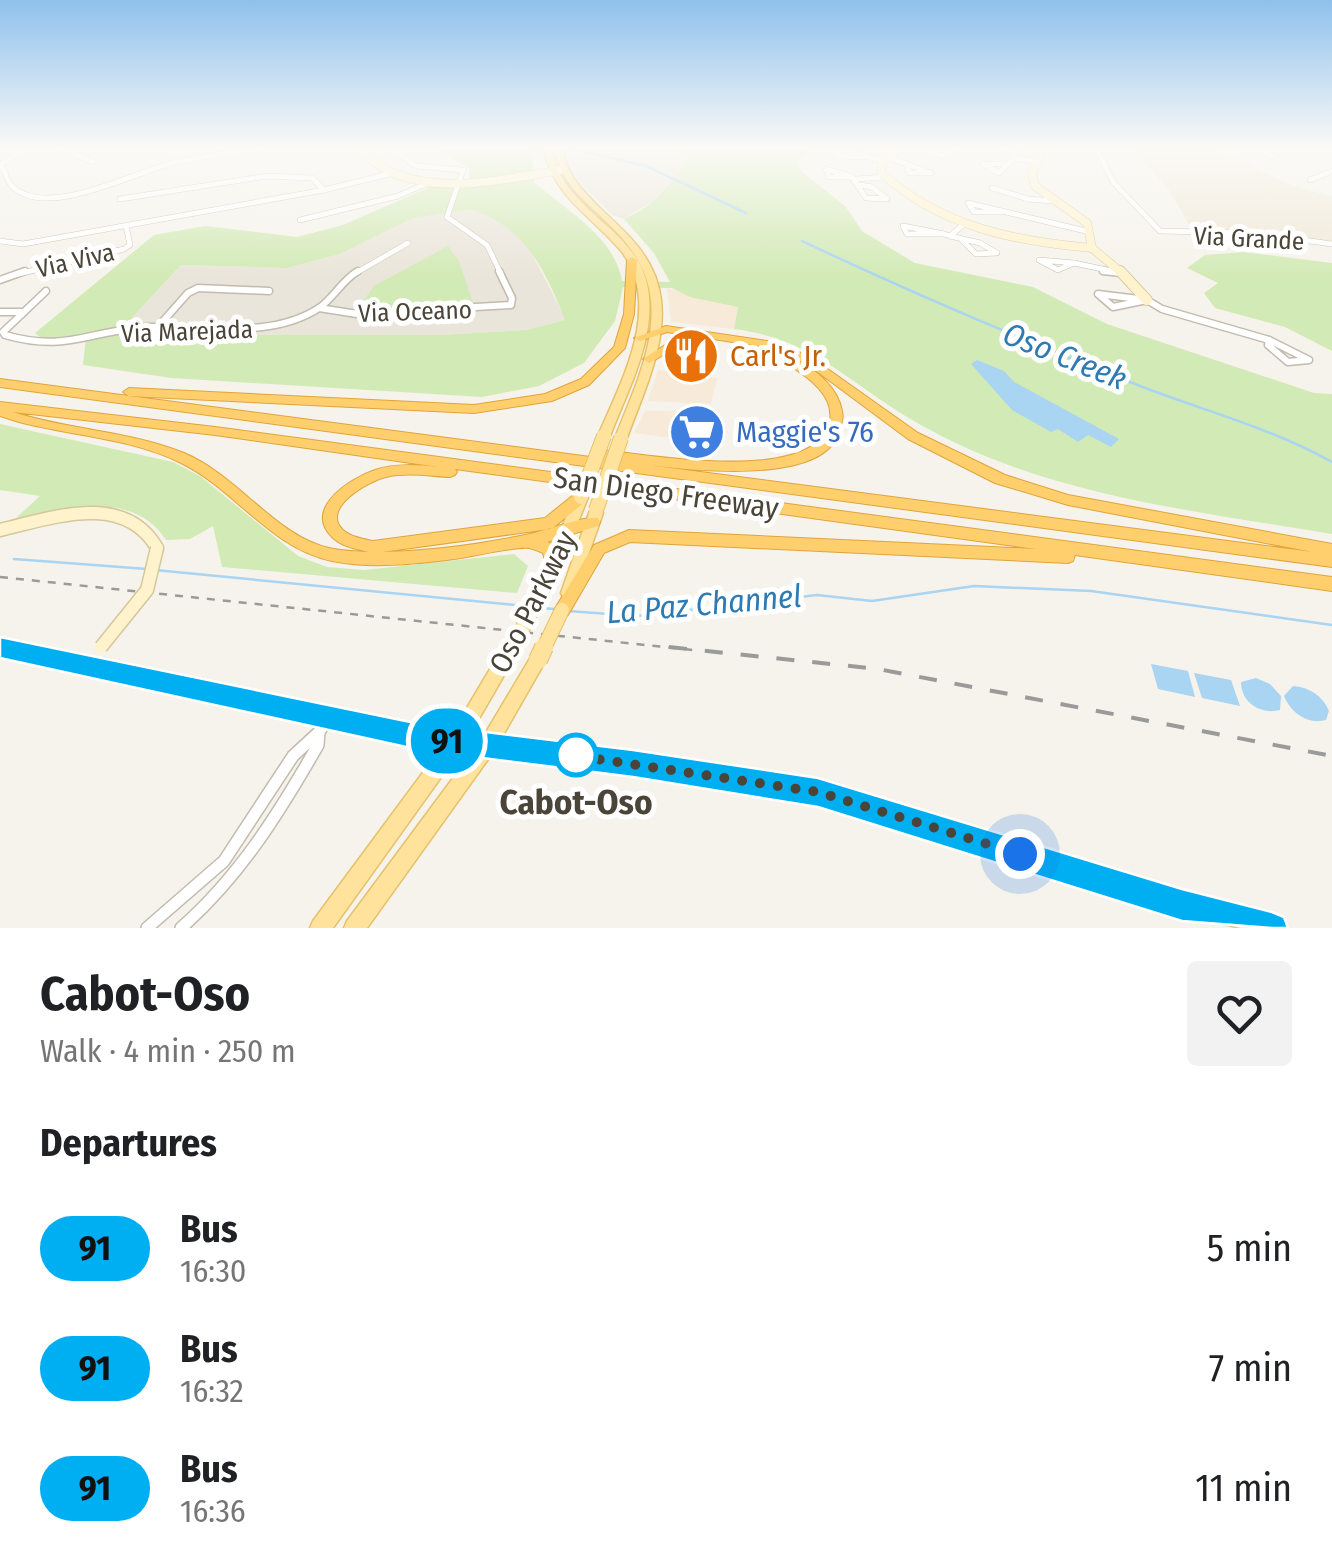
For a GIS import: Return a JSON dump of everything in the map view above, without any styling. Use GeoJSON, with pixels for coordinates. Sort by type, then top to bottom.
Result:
{"type":"FeatureCollection","features":[{"type":"Feature","properties":{"kind":"highway"},"geometry":{"type":"LineString","coordinates":[[46,390],[474,409],[523,404],[576,386],[612,359],[623,340],[630,314],[632,260]]}},
{"type":"Feature","properties":{"kind":"highway"},"geometry":{"type":"LineString","coordinates":[[640,338],[657,330],[744,338],[793,352],[939,451],[1033,490],[1332,550]]}},
{"type":"Feature","properties":{"kind":"highway"},"geometry":{"type":"LineString","coordinates":[[459,444],[752,466],[802,459],[830,439],[837,424],[836,408],[816,378],[771,353],[689,340],[665,346],[649,359]]}},
{"type":"Feature","properties":{"kind":"highway","name":"San Diego Freeway"},"geometry":{"type":"LineString","coordinates":[[0,383],[1332,561]]}},
{"type":"Feature","properties":{"kind":"highway"},"geometry":{"type":"LineString","coordinates":[[0,408],[185,459],[297,541],[320,553],[373,559],[517,542],[570,532],[594,516]]}},
{"type":"Feature","properties":{"kind":"highway","name":"San Diego Freeway"},"geometry":{"type":"LineString","coordinates":[[0,408],[539,476],[1332,584]]}},
{"type":"Feature","properties":{"kind":"highway"},"geometry":{"type":"LineString","coordinates":[[539,476],[384,472],[342,493],[329,520],[331,528],[352,544],[374,546],[549,523],[577,504]]}},
{"type":"Feature","properties":{"kind":"highway"},"geometry":{"type":"LineString","coordinates":[[562,610],[578,573],[599,549],[630,536],[896,546],[1184,564]]}},
{"type":"Feature","properties":{"kind":"highway"},"geometry":{"type":"LineString","coordinates":[[517,542],[546,546],[553,554],[553,569]]}},
{"type":"Feature","properties":{"kind":"main road","name":"Oso Parkway"},"geometry":{"type":"LineString","coordinates":[[320,928],[456,742],[508,657],[570,532],[640,338],[643,290],[632,260],[566,191]]}},
{"type":"Feature","properties":{"kind":"main road","name":"Oso Parkway"},"geometry":{"type":"LineString","coordinates":[[578,191],[637,247],[650,267],[656,292],[657,330],[578,573]]}},
{"type":"Feature","properties":{"kind":"main road"},"geometry":{"type":"LineString","coordinates":[[643,290],[656,292]]}},
{"type":"Feature","properties":{"kind":"main road","name":"Oso Parkway"},"geometry":{"type":"LineString","coordinates":[[354,928],[488,745],[562,610]]}},
{"type":"Feature","properties":{"kind":"main road"},"geometry":{"type":"LineString","coordinates":[[309,928],[338,904]]}},
{"type":"Feature","properties":{"kind":"street"},"geometry":{"type":"LineString","coordinates":[[16,191],[52,196],[88,191]]}},
{"type":"Feature","properties":{"kind":"street"},"geometry":{"type":"LineString","coordinates":[[120,199],[169,191]]}},
{"type":"Feature","properties":{"kind":"street"},"geometry":{"type":"LineString","coordinates":[[0,241],[23,244],[317,191]]}},
{"type":"Feature","properties":{"kind":"street"},"geometry":{"type":"LineString","coordinates":[[300,220],[409,191]]}},
{"type":"Feature","properties":{"kind":"street","name":"Via Oceano"},"geometry":{"type":"LineString","coordinates":[[318,308],[356,314],[511,306],[512,298],[487,245],[448,217],[447,206],[457,191]]}},
{"type":"Feature","properties":{"kind":"street"},"geometry":{"type":"LineString","coordinates":[[863,191],[866,198],[887,199],[877,191]]}},
{"type":"Feature","properties":{"kind":"street"},"geometry":{"type":"LineString","coordinates":[[904,191],[933,212],[963,225],[1033,242],[1092,248],[1147,300],[1162,309],[1268,340],[1309,360],[1288,362],[1268,345],[1268,340]]}},
{"type":"Feature","properties":{"kind":"street"},"geometry":{"type":"LineString","coordinates":[[1004,191],[1054,200]]}},
{"type":"Feature","properties":{"kind":"street"},"geometry":{"type":"LineString","coordinates":[[1042,191],[1079,216],[1090,232],[1092,248]]}},
{"type":"Feature","properties":{"kind":"street","name":"Via Grande"},"geometry":{"type":"LineString","coordinates":[[1121,191],[1155,228],[1167,234],[1250,233],[1332,244]]}},
{"type":"Feature","properties":{"kind":"street"},"geometry":{"type":"LineString","coordinates":[[42,206],[52,196]]}},
{"type":"Feature","properties":{"kind":"street"},"geometry":{"type":"LineString","coordinates":[[1003,212],[974,212],[968,203],[1090,232]]}},
{"type":"Feature","properties":{"kind":"street"},"geometry":{"type":"LineString","coordinates":[[962,240],[976,254],[997,253],[980,243],[962,240],[947,235],[919,226],[903,226],[907,234],[947,235],[963,225]]}},
{"type":"Feature","properties":{"kind":"street","name":"Via Viva"},"geometry":{"type":"LineString","coordinates":[[0,280],[34,268],[124,250],[130,246],[126,226]]}},
{"type":"Feature","properties":{"kind":"street","name":"Via Marejada"},"geometry":{"type":"LineString","coordinates":[[24,312],[3,332],[38,344],[62,344],[157,328],[267,328],[318,308],[348,276],[408,243]]}},
{"type":"Feature","properties":{"kind":"street"},"geometry":{"type":"LineString","coordinates":[[1076,263],[1058,270],[1039,260],[1076,263],[1099,272],[1121,272]]}},
{"type":"Feature","properties":{"kind":"street"},"geometry":{"type":"LineString","coordinates":[[157,328],[188,293],[198,288],[269,291]]}},
{"type":"Feature","properties":{"kind":"street"},"geometry":{"type":"LineString","coordinates":[[0,312],[24,312],[46,291]]}},
{"type":"Feature","properties":{"kind":"street"},"geometry":{"type":"LineString","coordinates":[[1098,294],[1147,300],[1137,306],[1113,307],[1098,294]]}},
{"type":"Feature","properties":{"kind":"street"},"geometry":{"type":"LineString","coordinates":[[0,530],[87,513],[126,517],[146,528],[157,548],[153,577],[135,608],[86,665]]}},
{"type":"Feature","properties":{"kind":"street"},"geometry":{"type":"LineString","coordinates":[[0,648],[86,665],[323,725],[818,792],[1182,905],[1273,928]]}},
{"type":"Feature","properties":{"kind":"street"},"geometry":{"type":"LineString","coordinates":[[147,928],[231,853],[299,744],[323,725]]}},
{"type":"Feature","properties":{"kind":"street"},"geometry":{"type":"LineString","coordinates":[[180,928],[242,870],[318,745],[323,725]]}},
{"type":"Feature","properties":{"kind":"shaded area"},"geometry":{"type":"Polygon","coordinates":[[[588,191],[666,191],[624,219],[612,215],[588,191]]]}},
{"type":"Feature","properties":{"kind":"shaded area"},"geometry":{"type":"Polygon","coordinates":[[[1170,191],[1313,191],[1332,197],[1332,242],[1251,231],[1192,230],[1170,191]]]}},
{"type":"Feature","properties":{"kind":"shaded area"},"geometry":{"type":"Polygon","coordinates":[[[469,209],[491,215],[524,238],[566,320],[526,330],[439,335],[130,335],[128,322],[181,265],[287,268],[340,254],[411,219],[469,209]]]}},
{"type":"Feature","properties":{"kind":"shaded area"},"geometry":{"type":"Polygon","coordinates":[[[667,288],[738,306],[734,329],[671,322],[667,288]]]}},
{"type":"Feature","properties":{"kind":"shaded area"},"geometry":{"type":"Polygon","coordinates":[[[658,370],[717,378],[711,404],[648,401],[658,370]]]}},
{"type":"Feature","properties":{"kind":"shaded area"},"geometry":{"type":"Polygon","coordinates":[[[710,410],[702,442],[634,433],[645,411],[710,410]]]}},
{"type":"Feature","properties":{"kind":"green space"},"geometry":{"type":"Polygon","coordinates":[[[420,191],[545,191],[600,238],[618,265],[622,281],[670,282],[654,253],[624,219],[663,191],[826,191],[846,207],[862,231],[915,263],[1033,287],[1107,324],[1314,393],[1332,394],[1332,534],[1116,496],[990,458],[914,421],[809,352],[762,334],[734,329],[738,307],[690,297],[672,288],[623,287],[615,321],[584,363],[539,386],[482,397],[171,378],[83,365],[86,337],[42,339],[35,333],[154,235],[205,226],[297,237],[343,225],[420,191]],[[469,209],[411,219],[340,254],[287,268],[181,265],[129,321],[130,335],[439,335],[526,330],[565,320],[541,267],[505,226],[469,209]]]}},
{"type":"Feature","properties":{"kind":"green space"},"geometry":{"type":"Polygon","coordinates":[[[448,246],[459,261],[474,306],[356,311],[374,286],[448,246]]]}},
{"type":"Feature","properties":{"kind":"green space"},"geometry":{"type":"Polygon","coordinates":[[[1243,252],[1332,263],[1332,351],[1285,327],[1215,308],[1204,293],[1218,283],[1187,268],[1205,255],[1243,252]]]}},
{"type":"Feature","properties":{"kind":"green space"},"geometry":{"type":"Polygon","coordinates":[[[0,424],[173,462],[200,476],[298,556],[327,567],[364,570],[514,554],[528,566],[517,593],[222,567],[213,526],[190,539],[166,540],[152,524],[116,508],[76,508],[15,519],[40,496],[0,490],[0,424]]]}},
{"type":"Feature","properties":{"kind":"water"},"geometry":{"type":"Polygon","coordinates":[[[977,360],[1004,371],[1014,382],[1119,439],[1111,447],[1088,435],[1078,442],[1058,429],[1051,432],[1012,410],[971,364],[977,360]]]}},
{"type":"Feature","properties":{"kind":"water"},"geometry":{"type":"Polygon","coordinates":[[[1151,664],[1188,671],[1195,697],[1158,689],[1151,664]]]}},
{"type":"Feature","properties":{"kind":"water"},"geometry":{"type":"Polygon","coordinates":[[[1194,673],[1231,680],[1240,706],[1202,698],[1194,673]]]}},
{"type":"Feature","properties":{"kind":"water"},"geometry":{"type":"Polygon","coordinates":[[[1256,678],[1270,684],[1281,696],[1280,710],[1266,711],[1253,706],[1244,696],[1241,682],[1256,678]]]}},
{"type":"Feature","properties":{"kind":"water"},"geometry":{"type":"Polygon","coordinates":[[[1293,686],[1319,697],[1329,711],[1326,720],[1307,719],[1291,708],[1284,696],[1293,686]]]}},
{"type":"Feature","properties":{"kind":"waterway","name":"Oso Creek"},"geometry":{"type":"LineString","coordinates":[[700,191],[746,213]]}},
{"type":"Feature","properties":{"kind":"waterway","name":"Oso Creek"},"geometry":{"type":"LineString","coordinates":[[802,241],[1012,334],[1262,430],[1332,462]]}},
{"type":"Feature","properties":{"kind":"waterway","name":"La Paz Channel"},"geometry":{"type":"LineString","coordinates":[[14,559],[147,569]]}},
{"type":"Feature","properties":{"kind":"waterway","name":"La Paz Channel"},"geometry":{"type":"LineString","coordinates":[[155,570],[525,606]]}},
{"type":"Feature","properties":{"kind":"waterway","name":"La Paz Channel"},"geometry":{"type":"LineString","coordinates":[[568,611],[637,616],[817,595],[872,601],[974,586],[1091,591],[1332,625]]}},
{"type":"Feature","properties":{"kind":"waterway","name":"La Paz Channel"},"geometry":{"type":"LineString","coordinates":[[538,608],[555,609]]}},
{"type":"Feature","properties":{"kind":"railway"},"geometry":{"type":"LineString","coordinates":[[0,577],[693,650]]}},
{"type":"Feature","properties":{"kind":"railway"},"geometry":{"type":"LineString","coordinates":[[669,647],[878,669],[1332,756]]}},
{"type":"Feature","properties":{"kind":"bus line","name":"91"},"geometry":{"type":"LineString","coordinates":[[0,647],[420,737],[633,763],[818,792],[1182,905],[1272,928]]}},
{"type":"Feature","properties":{"kind":"place","name":"Carl's Jr."},"geometry":{"type":"Point","coordinates":[691,356]}},
{"type":"Feature","properties":{"kind":"place","name":"Maggie's 76"},"geometry":{"type":"Point","coordinates":[697,432]}},
{"type":"Feature","properties":{"kind":"place","name":"Cabot-Oso"},"geometry":{"type":"Point","coordinates":[576,755]}},
{"type":"Feature","properties":{"kind":"route"},"geometry":{"type":"LineString","coordinates":[[576,755],[570,755],[818,792],[1020,854]]}}]}
